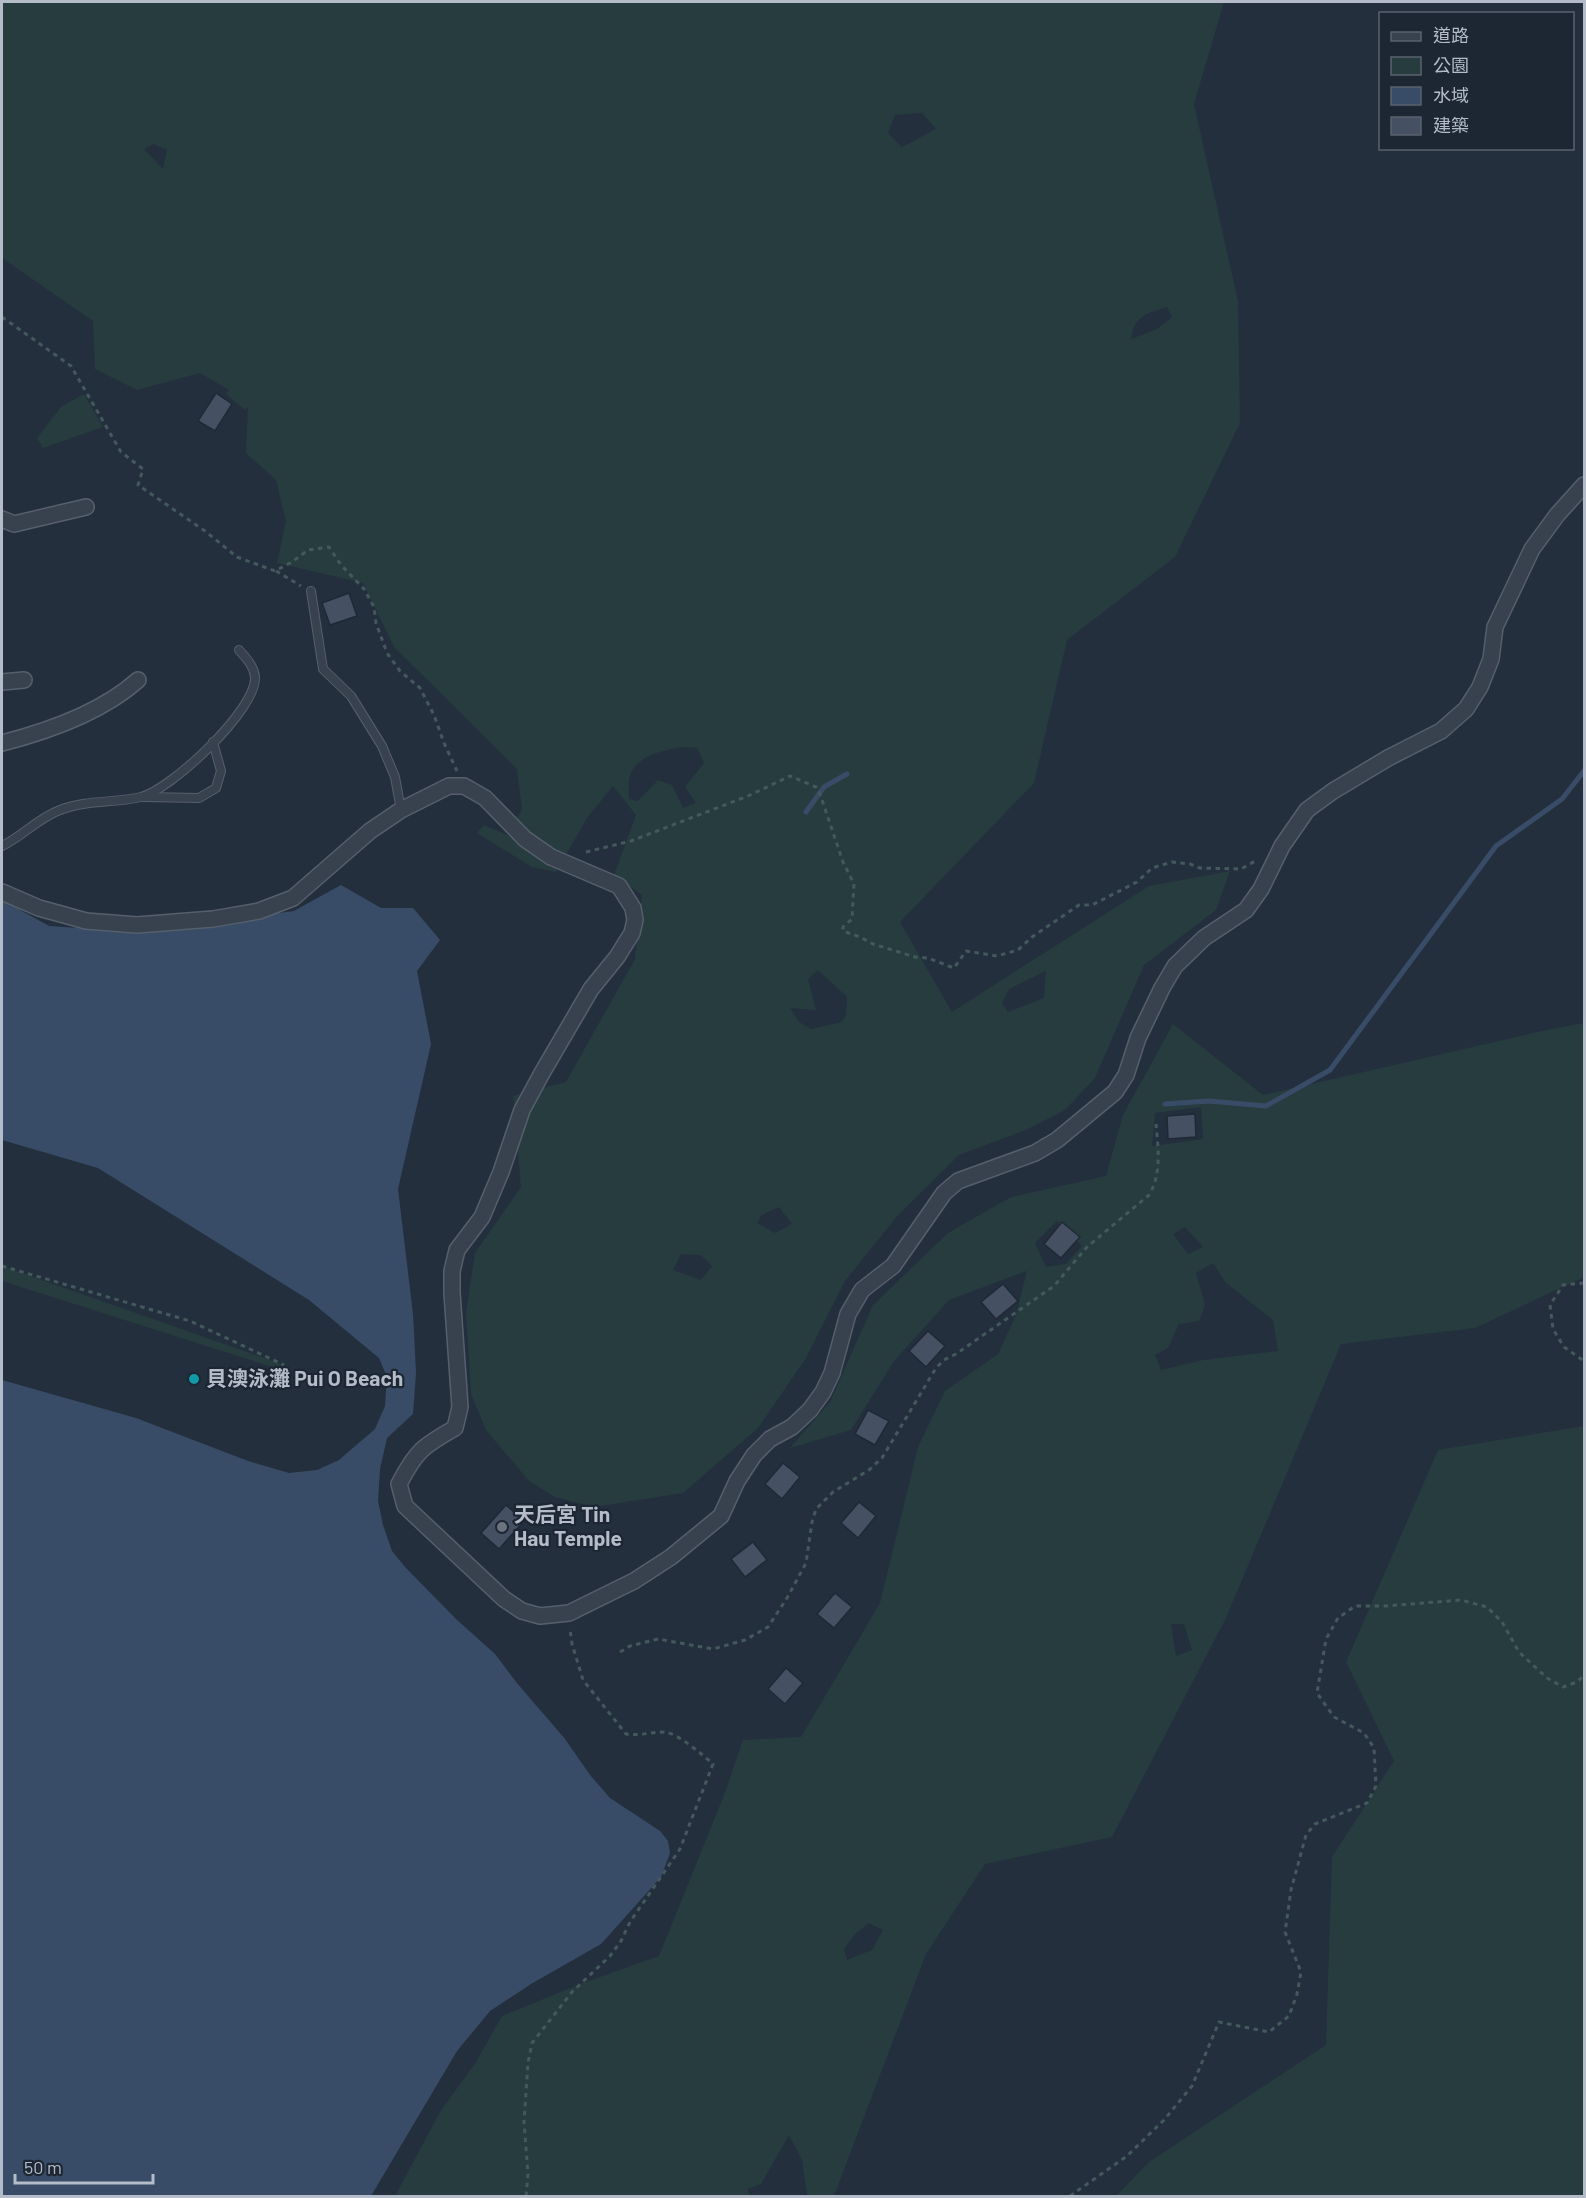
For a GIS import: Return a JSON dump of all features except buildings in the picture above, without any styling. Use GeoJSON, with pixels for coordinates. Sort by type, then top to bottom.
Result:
{"type":"FeatureCollection","features":[{"type":"Feature","properties":{"kind":"street"},"geometry":{"type":"LineString","coordinates":[[2,892],[39,908],[86,921],[137,924],[213,919],[259,911],[293,898],[370,831],[401,810],[449,786],[464,786],[485,798],[525,838],[551,857],[619,886],[633,908],[635,920],[632,933],[617,957],[591,989],[542,1073],[522,1110],[501,1172],[482,1217],[457,1250],[452,1293],[460,1407],[454,1428],[420,1450],[399,1484],[405,1506],[504,1599],[522,1611],[540,1616],[569,1612],[634,1581],[671,1557],[721,1516],[737,1481],[754,1455],[770,1439],[792,1427],[810,1410],[824,1392],[848,1314],[862,1290],[893,1266],[944,1192],[958,1181],[1035,1153],[1057,1140],[1115,1092],[1126,1076],[1138,1038],[1175,966],[1204,938],[1246,910],[1261,889],[1282,846],[1307,810],[1333,791],[1388,758],[1441,731],[1466,708],[1480,687],[1491,659],[1495,627],[1532,549],[1557,514],[1584,485]]}},
{"type":"Feature","properties":{"kind":"street"},"geometry":{"type":"LineString","coordinates":[[2,519],[14,524],[86,507]]}},
{"type":"Feature","properties":{"kind":"street"},"geometry":{"type":"LineString","coordinates":[[2,682],[24,680]]}},
{"type":"Feature","properties":{"kind":"street"},"geometry":{"type":"LineString","coordinates":[[2,743],[75,719],[121,695],[138,680]]}},
{"type":"Feature","properties":{"kind":"lane"},"geometry":{"type":"LineString","coordinates":[[311,591],[323,669],[351,696],[382,746],[395,777],[401,810]]}},
{"type":"Feature","properties":{"kind":"lane"},"geometry":{"type":"LineString","coordinates":[[142,796],[163,787],[184,771],[232,722],[252,694],[255,679],[253,667],[239,650]]}},
{"type":"Feature","properties":{"kind":"lane"},"geometry":{"type":"LineString","coordinates":[[2,846],[16,839],[43,817],[62,808],[142,796],[199,798],[216,788],[220,771],[213,742]]}},
{"type":"Feature","properties":{"kind":"path"},"geometry":{"type":"LineString","coordinates":[[2,317],[71,366],[121,452],[143,470],[138,485],[205,531],[237,557],[275,571],[311,591]]}},
{"type":"Feature","properties":{"kind":"path"},"geometry":{"type":"LineString","coordinates":[[275,571],[308,550],[329,547],[341,565],[364,589],[374,607],[376,623],[387,653],[400,671],[420,688],[464,786]]}},
{"type":"Feature","properties":{"kind":"path"},"geometry":{"type":"LineString","coordinates":[[573,865],[577,854],[631,841],[748,796],[790,776],[816,788],[843,862],[854,884],[852,919],[843,927],[843,931],[873,944],[915,957],[928,958],[954,968],[966,951],[997,956],[1018,950],[1032,937],[1079,905],[1092,905],[1137,882],[1152,868],[1172,862],[1190,864],[1200,868],[1240,869],[1282,846]]}},
{"type":"Feature","properties":{"kind":"path"},"geometry":{"type":"LineString","coordinates":[[620,1652],[630,1646],[658,1638],[713,1648],[745,1640],[768,1628],[788,1599],[806,1563],[816,1509],[832,1492],[869,1470],[882,1458],[936,1368],[944,1360],[957,1354],[1054,1286],[1087,1247],[1149,1195],[1155,1187],[1158,1161],[1156,1124]]}},
{"type":"Feature","properties":{"kind":"path"},"geometry":{"type":"LineString","coordinates":[[2,1266],[190,1321],[284,1365]]}},
{"type":"Feature","properties":{"kind":"path"},"geometry":{"type":"LineString","coordinates":[[1584,1283],[1563,1285],[1550,1305],[1553,1329],[1564,1347],[1584,1361]]}},
{"type":"Feature","properties":{"kind":"path"},"geometry":{"type":"LineString","coordinates":[[1070,2196],[1127,2156],[1164,2120],[1192,2086],[1219,2022],[1269,2032],[1289,2016],[1297,1994],[1301,1972],[1285,1932],[1291,1890],[1306,1835],[1315,1824],[1367,1803],[1376,1786],[1374,1748],[1364,1733],[1334,1717],[1317,1693],[1326,1639],[1338,1618],[1355,1605],[1386,1606],[1461,1600],[1487,1607],[1502,1622],[1519,1652],[1547,1678],[1563,1687],[1577,1682],[1584,1675]]}},
{"type":"Feature","properties":{"kind":"path"},"geometry":{"type":"LineString","coordinates":[[526,2196],[528,2174],[524,2122],[528,2062],[532,2043],[572,1992],[610,1956],[621,1941],[630,1922],[681,1849],[713,1764],[667,1732],[638,1736],[626,1734],[583,1680],[572,1644],[569,1612]]}},
{"type":"Feature","properties":{"kind":"green space"},"geometry":{"type":"Polygon","coordinates":[[[2,2],[1224,2],[1194,104],[1238,301],[1240,423],[1175,557],[1067,640],[1034,783],[900,922],[952,1012],[1149,886],[1230,871],[1216,910],[1144,965],[1095,1078],[1065,1110],[1026,1130],[959,1155],[899,1214],[845,1281],[806,1358],[758,1428],[683,1493],[594,1507],[555,1497],[529,1481],[486,1430],[471,1394],[466,1312],[475,1253],[521,1187],[513,1096],[566,1082],[635,959],[642,895],[614,875],[636,815],[613,786],[587,818],[556,872],[532,867],[477,833],[484,825],[509,836],[522,809],[517,769],[394,647],[363,583],[277,563],[286,521],[276,480],[246,453],[248,407],[245,410],[226,394],[229,390],[200,373],[137,390],[95,369],[93,321],[2,258],[2,2]],[[922,113],[895,115],[888,133],[902,147],[936,129],[922,113]],[[154,144],[144,149],[163,169],[167,150],[154,144]],[[1167,307],[1139,320],[1131,339],[1157,329],[1172,317],[1167,307]],[[682,747],[666,750],[643,759],[637,764],[629,779],[629,799],[638,801],[658,780],[672,785],[683,808],[696,803],[685,787],[704,763],[697,748],[682,747]],[[818,970],[808,979],[816,1010],[790,1008],[799,1022],[811,1029],[842,1022],[846,1015],[847,997],[818,970]],[[1046,971],[1009,989],[1002,1003],[1008,1012],[1044,998],[1046,971]],[[779,1207],[762,1215],[757,1223],[775,1233],[792,1224],[779,1207]],[[681,1254],[673,1270],[701,1280],[712,1266],[701,1255],[681,1254]]]}},
{"type":"Feature","properties":{"kind":"green space"},"geometry":{"type":"Polygon","coordinates":[[[84,394],[103,427],[43,448],[37,438],[61,407],[84,394]]]}},
{"type":"Feature","properties":{"kind":"green space"},"geometry":{"type":"Polygon","coordinates":[[[1584,1023],[1584,1277],[1475,1328],[1341,1344],[1226,1618],[1112,1837],[985,1864],[926,1954],[834,2196],[806,2196],[802,2160],[789,2135],[761,2184],[747,2189],[750,2196],[395,2196],[440,2112],[476,2062],[502,2016],[583,1983],[659,1956],[724,1795],[743,1740],[801,1737],[880,1603],[918,1447],[945,1391],[998,1354],[1016,1315],[1027,1271],[949,1300],[894,1361],[851,1430],[790,1448],[830,1402],[873,1305],[948,1233],[1011,1197],[1106,1176],[1123,1115],[1173,1024],[1263,1095],[1584,1023]],[[1201,1107],[1155,1113],[1152,1146],[1203,1139],[1201,1107]],[[1057,1221],[1035,1243],[1046,1267],[1066,1264],[1082,1246],[1057,1221]],[[1185,1227],[1173,1234],[1188,1254],[1203,1247],[1185,1227]],[[1213,1263],[1196,1273],[1205,1305],[1199,1321],[1179,1324],[1168,1348],[1155,1355],[1161,1370],[1203,1360],[1278,1351],[1273,1320],[1226,1283],[1213,1263]],[[1171,1624],[1176,1656],[1192,1650],[1184,1624],[1171,1624]],[[869,1923],[855,1934],[844,1949],[847,1960],[872,1950],[883,1930],[869,1923]]]}},
{"type":"Feature","properties":{"kind":"green space"},"geometry":{"type":"Polygon","coordinates":[[[2,1266],[284,1365],[285,1371],[2,1281],[2,1266]]]}},
{"type":"Feature","properties":{"kind":"green space"},"geometry":{"type":"Polygon","coordinates":[[[1584,1426],[1584,2196],[1116,2196],[1149,2162],[1326,2045],[1332,1857],[1394,1761],[1346,1662],[1438,1450],[1584,1426]]]}},
{"type":"Feature","properties":{"kind":"water"},"geometry":{"type":"Polygon","coordinates":[[[341,885],[381,908],[413,908],[440,940],[417,971],[431,1044],[398,1189],[413,1314],[416,1373],[413,1414],[387,1438],[380,1469],[378,1501],[383,1525],[392,1551],[405,1567],[456,1619],[495,1654],[610,1798],[660,1831],[668,1841],[670,1853],[661,1877],[601,1944],[531,1984],[490,2011],[457,2051],[371,2196],[2,2196],[2,1380],[136,1418],[248,1461],[289,1473],[317,1470],[339,1460],[375,1429],[385,1406],[387,1377],[379,1358],[309,1300],[98,1168],[2,1140],[2,900],[49,926],[136,932],[294,911],[341,885]]]}},
{"type":"Feature","properties":{"kind":"waterway"},"geometry":{"type":"LineString","coordinates":[[1165,1104],[1209,1101],[1266,1106],[1330,1070],[1496,846],[1562,799],[1584,771]]}},
{"type":"Feature","properties":{"kind":"waterway"},"geometry":{"type":"LineString","coordinates":[[806,812],[824,787],[847,774]]}},
{"type":"Feature","properties":{"kind":"place","name":"貝澳泳灘 Pui O Beach"},"geometry":{"type":"Point","coordinates":[194,1379]}},
{"type":"Feature","properties":{"kind":"place","name":"天后宮 Tin Hau Temple"},"geometry":{"type":"Point","coordinates":[502,1527]}}]}
